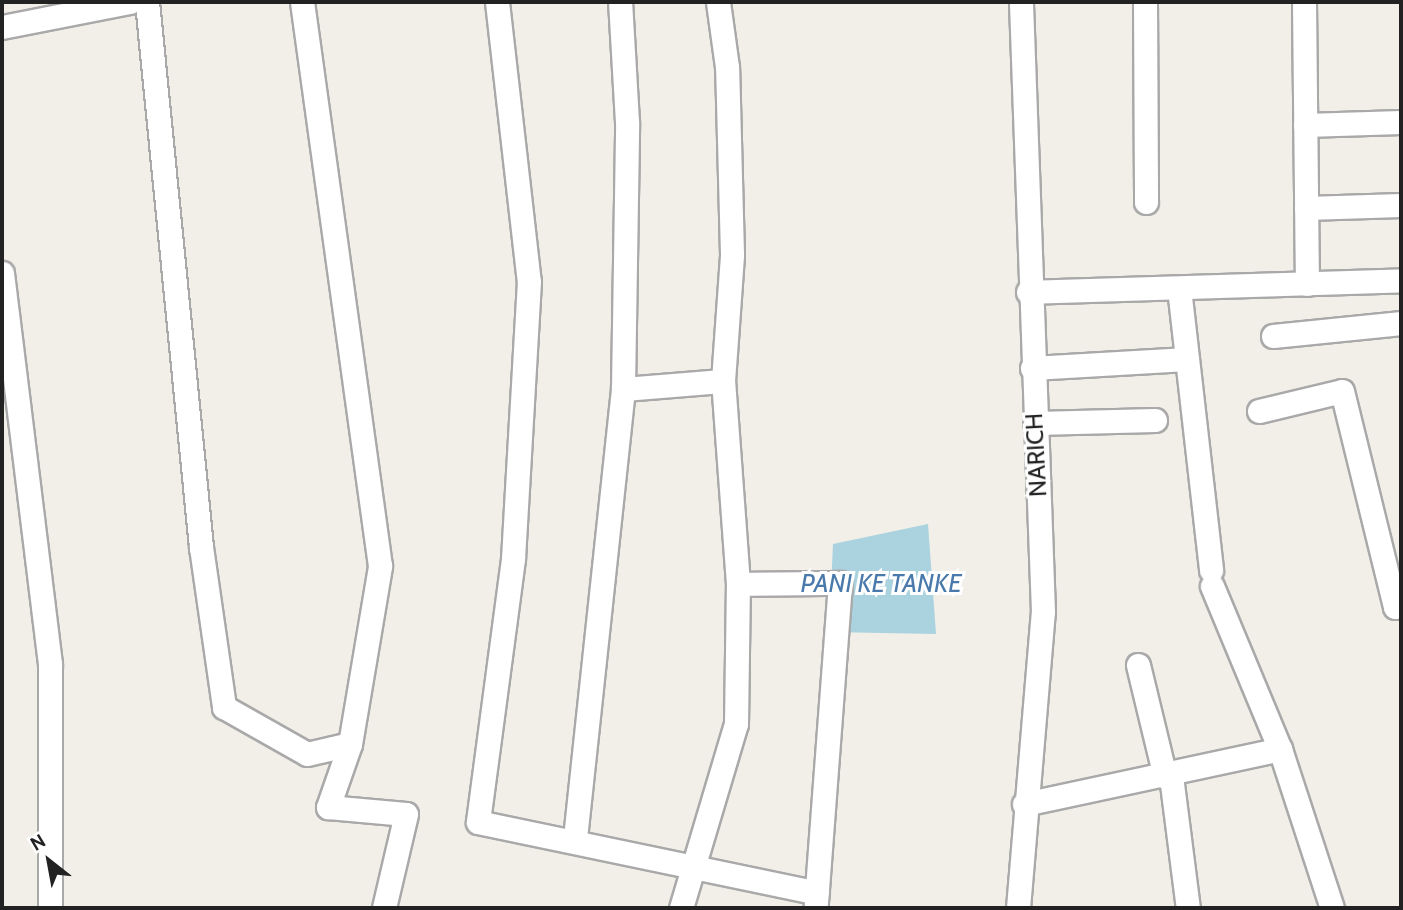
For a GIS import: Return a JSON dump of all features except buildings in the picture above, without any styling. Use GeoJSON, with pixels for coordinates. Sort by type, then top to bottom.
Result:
{"type":"FeatureCollection","features":[{"type":"Feature","properties":{"kind":"street"},"geometry":{"type":"LineString","coordinates":[[2,27],[130,2]]}},
{"type":"Feature","properties":{"kind":"street"},"geometry":{"type":"LineString","coordinates":[[147,2],[201,547],[224,707],[307,754],[349,744]]}},
{"type":"Feature","properties":{"kind":"street"},"geometry":{"type":"LineString","coordinates":[[302,2],[380,566],[349,744],[328,807],[406,814],[384,908]]}},
{"type":"Feature","properties":{"kind":"street"},"geometry":{"type":"LineString","coordinates":[[497,2],[529,281],[513,559],[478,822],[575,838],[694,865],[816,900],[839,583],[738,584]]}},
{"type":"Feature","properties":{"kind":"street"},"geometry":{"type":"LineString","coordinates":[[575,838],[623,389],[627,122],[620,2]]}},
{"type":"Feature","properties":{"kind":"street"},"geometry":{"type":"LineString","coordinates":[[681,908],[736,724],[738,584],[723,381],[731,240],[727,67],[718,2]]}},
{"type":"Feature","properties":{"kind":"street","name":"NARICH"},"geometry":{"type":"LineString","coordinates":[[1018,908],[1024,804],[1043,612],[1028,292],[1021,2]]}},
{"type":"Feature","properties":{"kind":"street"},"geometry":{"type":"LineString","coordinates":[[1145,2],[1146,202]]}},
{"type":"Feature","properties":{"kind":"street"},"geometry":{"type":"LineString","coordinates":[[1304,2],[1307,284]]}},
{"type":"Feature","properties":{"kind":"street"},"geometry":{"type":"LineString","coordinates":[[1305,125],[1401,122]]}},
{"type":"Feature","properties":{"kind":"street"},"geometry":{"type":"LineString","coordinates":[[1306,208],[1401,205]]}},
{"type":"Feature","properties":{"kind":"street"},"geometry":{"type":"LineString","coordinates":[[2,273],[50,664],[50,908]]}},
{"type":"Feature","properties":{"kind":"street"},"geometry":{"type":"LineString","coordinates":[[1028,292],[1401,280]]}},
{"type":"Feature","properties":{"kind":"street"},"geometry":{"type":"LineString","coordinates":[[1179,288],[1211,578],[1280,749],[1332,908]]}},
{"type":"Feature","properties":{"kind":"street"},"geometry":{"type":"LineString","coordinates":[[1273,336],[1401,323]]}},
{"type":"Feature","properties":{"kind":"street"},"geometry":{"type":"LineString","coordinates":[[1032,368],[1187,359]]}},
{"type":"Feature","properties":{"kind":"street"},"geometry":{"type":"LineString","coordinates":[[623,389],[723,381]]}},
{"type":"Feature","properties":{"kind":"street"},"geometry":{"type":"LineString","coordinates":[[1259,411],[1342,391],[1395,607],[1401,605]]}},
{"type":"Feature","properties":{"kind":"street"},"geometry":{"type":"LineString","coordinates":[[1035,424],[1155,420]]}},
{"type":"Feature","properties":{"kind":"street"},"geometry":{"type":"LineString","coordinates":[[1138,665],[1168,776],[1188,908]]}},
{"type":"Feature","properties":{"kind":"street"},"geometry":{"type":"LineString","coordinates":[[1024,804],[1168,776],[1280,749]]}},
{"type":"Feature","properties":{"kind":"water","name":"PANI KE TANKE"},"geometry":{"type":"Polygon","coordinates":[[[928,524],[936,634],[829,632],[833,544],[928,524]]]}}]}
